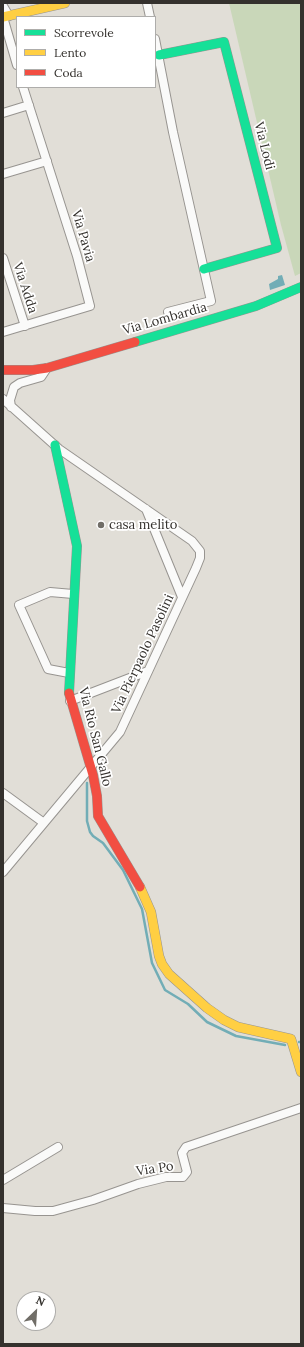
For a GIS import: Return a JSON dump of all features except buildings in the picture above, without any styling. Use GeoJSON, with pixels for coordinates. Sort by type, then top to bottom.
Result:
{"type":"FeatureCollection","features":[{"type":"Feature","properties":{"kind":"street"},"geometry":{"type":"LineString","coordinates":[[5,17],[65,3]]}},
{"type":"Feature","properties":{"kind":"street"},"geometry":{"type":"LineString","coordinates":[[147,3],[150,16]]}},
{"type":"Feature","properties":{"kind":"street"},"geometry":{"type":"LineString","coordinates":[[3,6],[16,61]]}},
{"type":"Feature","properties":{"kind":"street","name":"Via Lodi"},"geometry":{"type":"LineString","coordinates":[[159,55],[224,42],[277,248],[204,269]]}},
{"type":"Feature","properties":{"kind":"street"},"geometry":{"type":"LineString","coordinates":[[156,43],[173,132],[211,301],[168,312]]}},
{"type":"Feature","properties":{"kind":"street","name":"Via Pavia"},"geometry":{"type":"LineString","coordinates":[[3,332],[90,306],[77,256],[24,88]]}},
{"type":"Feature","properties":{"kind":"street"},"geometry":{"type":"LineString","coordinates":[[3,114],[29,106]]}},
{"type":"Feature","properties":{"kind":"street"},"geometry":{"type":"LineString","coordinates":[[3,174],[47,161]]}},
{"type":"Feature","properties":{"kind":"street","name":"Via Adda"},"geometry":{"type":"LineString","coordinates":[[3,258],[25,326]]}},
{"type":"Feature","properties":{"kind":"street","name":"Via Lombardia"},"geometry":{"type":"LineString","coordinates":[[3,370],[33,370],[47,368],[256,306],[301,287]]}},
{"type":"Feature","properties":{"kind":"street"},"geometry":{"type":"LineString","coordinates":[[11,407],[10,400],[14,387],[20,383],[41,377],[47,368]]}},
{"type":"Feature","properties":{"kind":"street","name":"Via Lombardia"},"geometry":{"type":"LineString","coordinates":[[4,380],[11,377],[28,375],[33,370]]}},
{"type":"Feature","properties":{"kind":"street"},"geometry":{"type":"LineString","coordinates":[[3,399],[55,446],[145,509],[182,597]]}},
{"type":"Feature","properties":{"kind":"street","name":"Via Rio San Gallo"},"geometry":{"type":"LineString","coordinates":[[55,446],[77,546],[73,594],[72,650],[69,673],[69,692],[70,700],[93,775],[97,796],[98,816],[143,892],[151,912],[156,942],[162,964],[175,979],[207,1008],[224,1020],[238,1027],[291,1039],[301,1072]]}},
{"type":"Feature","properties":{"kind":"street","name":"Via Pierpaolo Pasolini"},"geometry":{"type":"LineString","coordinates":[[3,872],[120,732],[200,558],[200,551],[192,541],[145,509]]}},
{"type":"Feature","properties":{"kind":"street"},"geometry":{"type":"LineString","coordinates":[[69,673],[48,669],[19,605],[50,592],[73,594]]}},
{"type":"Feature","properties":{"kind":"street"},"geometry":{"type":"LineString","coordinates":[[70,700],[148,671]]}},
{"type":"Feature","properties":{"kind":"street"},"geometry":{"type":"LineString","coordinates":[[3,793],[44,823]]}},
{"type":"Feature","properties":{"kind":"street","name":"Via Po"},"geometry":{"type":"LineString","coordinates":[[3,1208],[35,1212],[53,1211],[93,1200],[138,1184],[166,1177],[183,1177],[187,1172],[182,1153],[186,1147],[301,1108]]}},
{"type":"Feature","properties":{"kind":"street"},"geometry":{"type":"LineString","coordinates":[[3,1180],[58,1147]]}},
{"type":"Feature","properties":{"kind":"green space"},"geometry":{"type":"Polygon","coordinates":[[[229,3],[301,3],[301,273],[295,276],[281,225],[229,3]]]}},
{"type":"Feature","properties":{"kind":"water"},"geometry":{"type":"Polygon","coordinates":[[[282,275],[285,285],[270,290],[269,284],[278,279],[278,276],[282,275]]]}},
{"type":"Feature","properties":{"kind":"waterway"},"geometry":{"type":"LineString","coordinates":[[87,783],[87,821],[90,832],[103,843],[123,870],[142,909],[152,963],[165,990],[188,1004],[207,1022],[236,1036],[285,1045]]}},
{"type":"Feature","properties":{"kind":"traffic: fast"},"geometry":{"type":"LineString","coordinates":[[159,55],[224,42],[277,248],[204,269]]}},
{"type":"Feature","properties":{"kind":"traffic: fast"},"geometry":{"type":"LineString","coordinates":[[135,342],[256,306],[301,287]]}},
{"type":"Feature","properties":{"kind":"traffic: fast"},"geometry":{"type":"LineString","coordinates":[[55,445],[77,546],[69,693]]}},
{"type":"Feature","properties":{"kind":"traffic: slow"},"geometry":{"type":"LineString","coordinates":[[3,17],[65,3]]}},
{"type":"Feature","properties":{"kind":"traffic: slow"},"geometry":{"type":"LineString","coordinates":[[140,887],[151,912],[159,956],[162,964],[169,974],[207,1008],[224,1020],[238,1027],[291,1039],[301,1072]]}},
{"type":"Feature","properties":{"kind":"traffic: jam"},"geometry":{"type":"LineString","coordinates":[[3,370],[33,370],[47,368],[135,342]]}},
{"type":"Feature","properties":{"kind":"traffic: jam"},"geometry":{"type":"LineString","coordinates":[[69,693],[93,775],[97,796],[98,816],[140,887]]}},
{"type":"Feature","properties":{"kind":"place","name":"casa melito"},"geometry":{"type":"Point","coordinates":[101,525]}}]}
